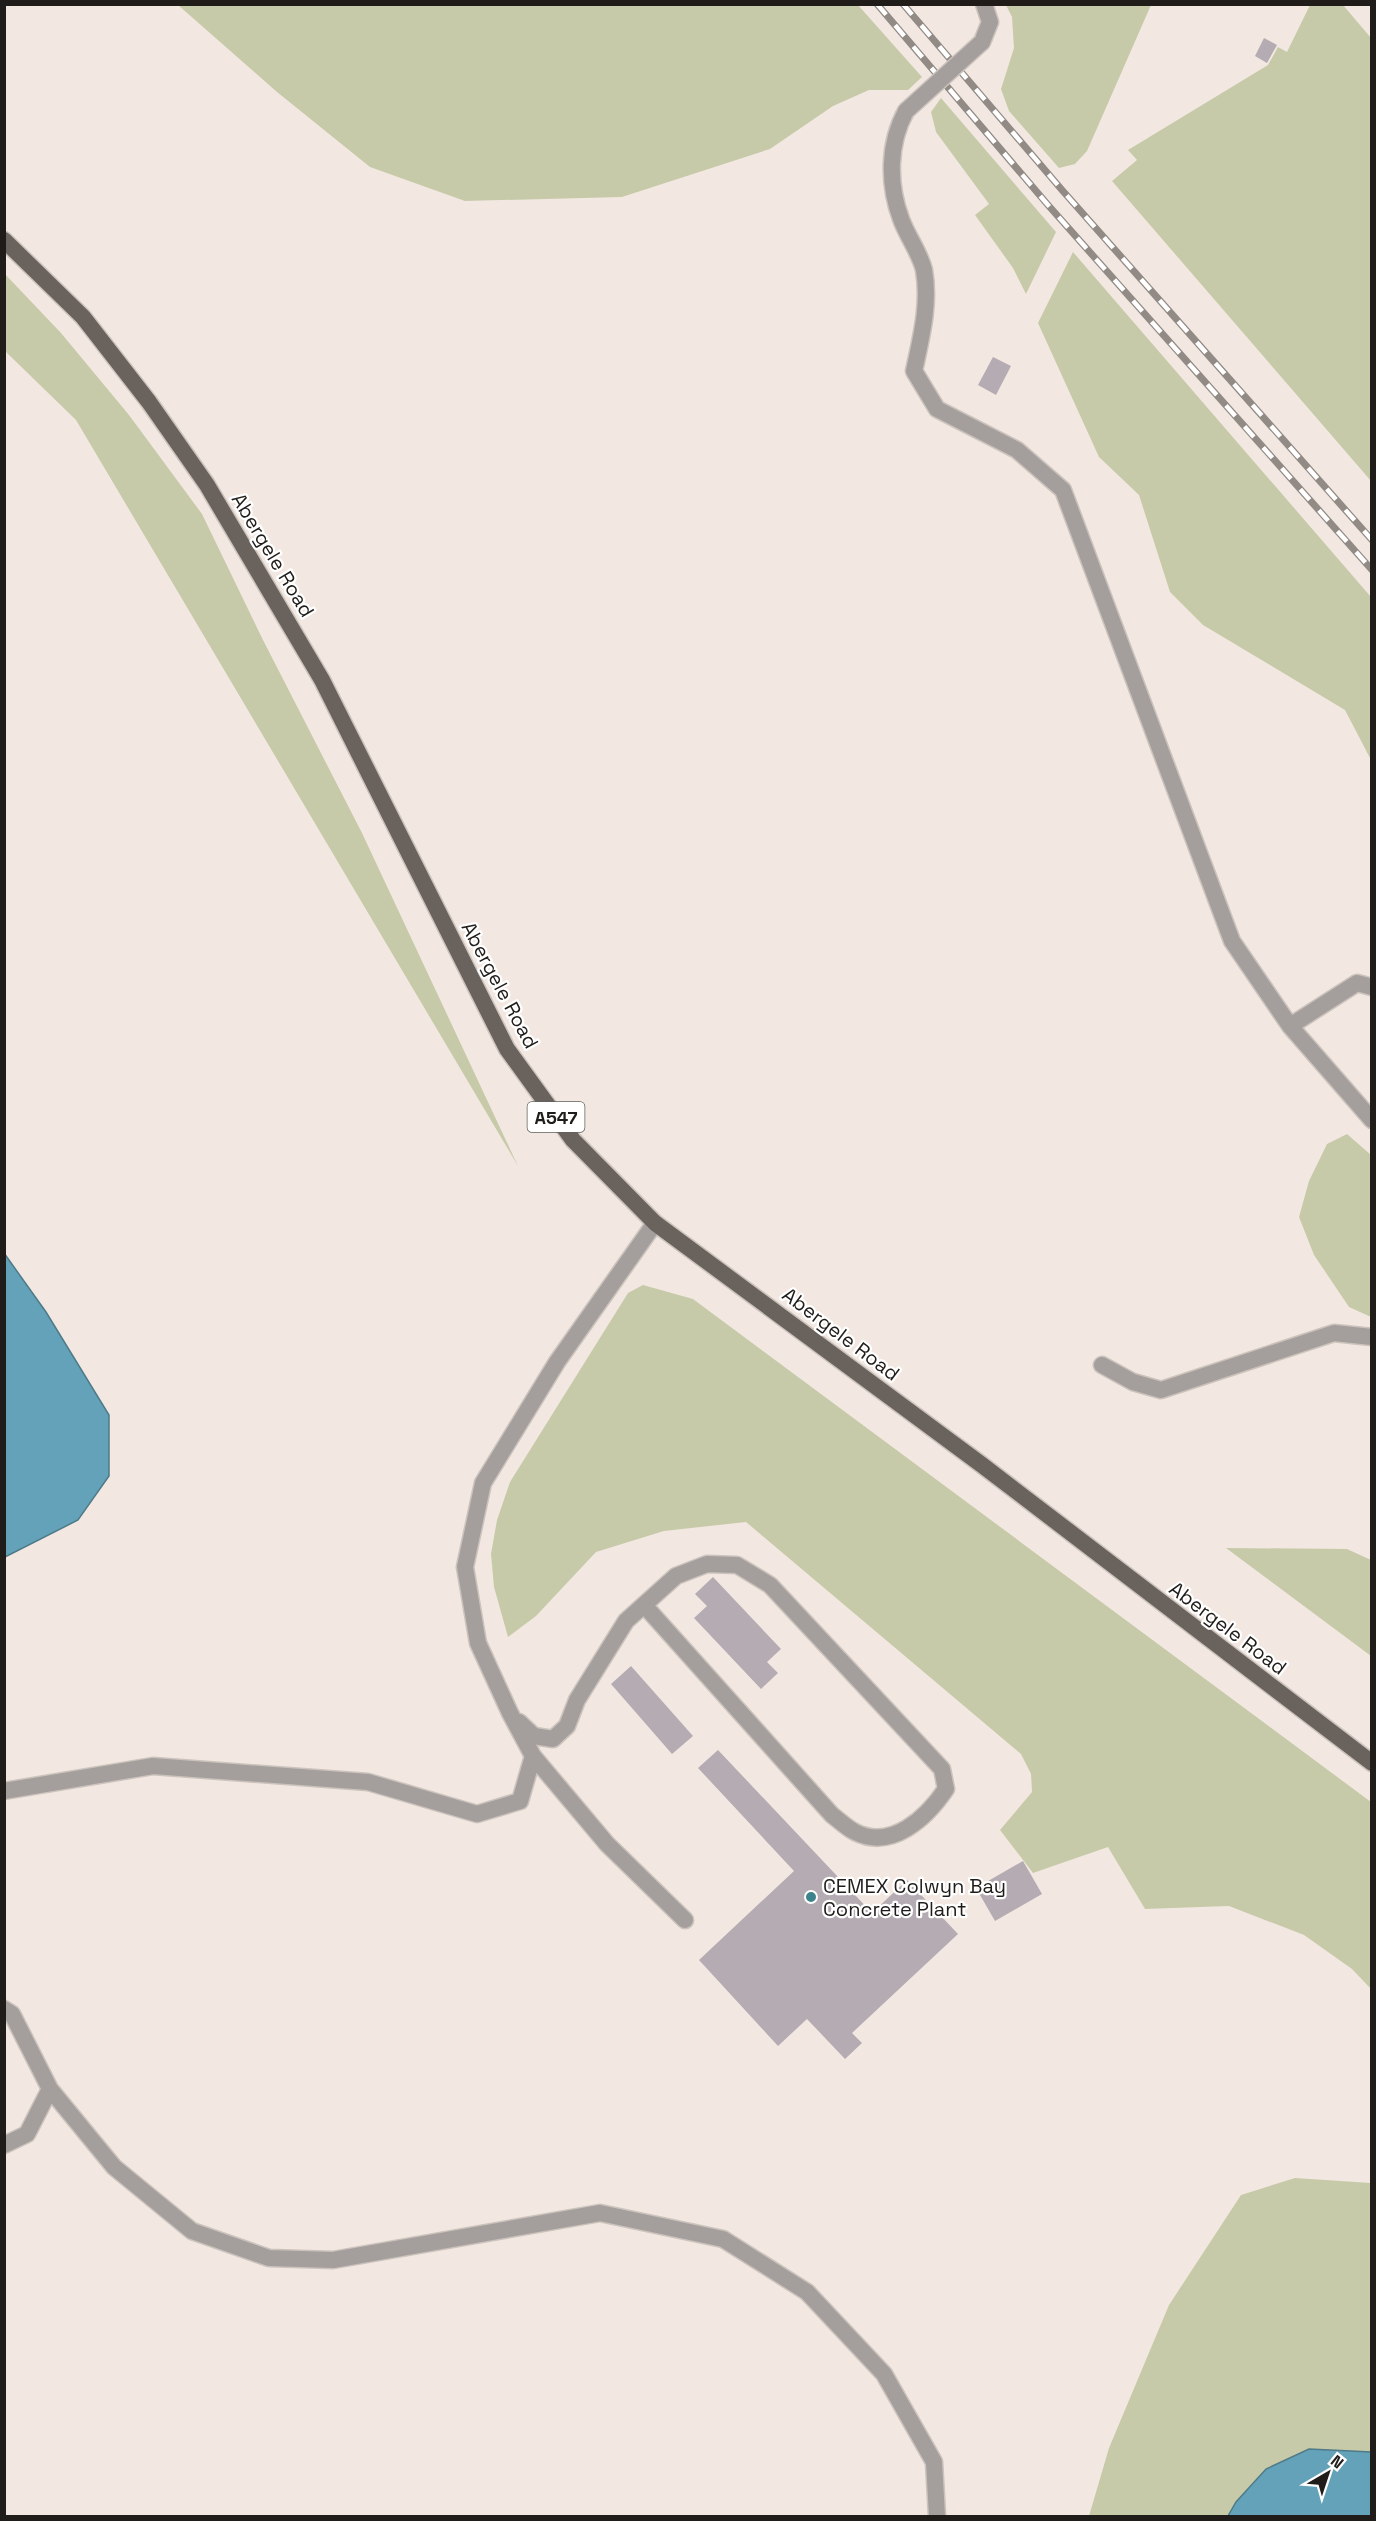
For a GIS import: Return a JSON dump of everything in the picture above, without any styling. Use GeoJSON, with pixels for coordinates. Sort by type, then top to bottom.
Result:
{"type":"FeatureCollection","features":[{"type":"Feature","properties":{"kind":"main road","name":"Abergele Road"},"geometry":{"type":"LineString","coordinates":[[4,240],[83,317],[149,402],[207,485],[322,680],[507,1049],[573,1140],[655,1223],[982,1465],[1371,1763]]}},
{"type":"Feature","properties":{"kind":"lane"},"geometry":{"type":"LineString","coordinates":[[984,4],[990,22],[982,42],[906,111],[896,129],[891,164],[900,218],[924,269],[925,324],[914,371],[937,409],[1017,450],[1063,490],[1232,941],[1290,1026],[1371,1120]]}},
{"type":"Feature","properties":{"kind":"lane"},"geometry":{"type":"LineString","coordinates":[[1290,1026],[1357,983],[1371,987]]}},
{"type":"Feature","properties":{"kind":"lane"},"geometry":{"type":"LineString","coordinates":[[655,1223],[557,1362],[483,1483],[465,1567],[478,1643],[510,1713],[533,1756],[607,1844],[685,1920]]}},
{"type":"Feature","properties":{"kind":"lane"},"geometry":{"type":"LineString","coordinates":[[1102,1365],[1133,1382],[1161,1390],[1334,1334],[1371,1337]]}},
{"type":"Feature","properties":{"kind":"lane"},"geometry":{"type":"LineString","coordinates":[[510,1713],[534,1736],[553,1739],[567,1726],[582,1692],[626,1621],[676,1576],[707,1564],[737,1565],[771,1585],[942,1769],[946,1789],[933,1809],[906,1829],[881,1838],[856,1833],[832,1815],[644,1605]]}},
{"type":"Feature","properties":{"kind":"lane"},"geometry":{"type":"LineString","coordinates":[[4,1791],[153,1766],[368,1782],[477,1814],[520,1801],[533,1756]]}},
{"type":"Feature","properties":{"kind":"lane"},"geometry":{"type":"LineString","coordinates":[[4,2009],[12,2014],[50,2090],[114,2168],[192,2231],[269,2258],[333,2260],[600,2213],[723,2239],[807,2292],[884,2374],[934,2462],[937,2517]]}},
{"type":"Feature","properties":{"kind":"lane"},"geometry":{"type":"LineString","coordinates":[[4,2145],[27,2134],[50,2090]]}},
{"type":"Feature","properties":{"kind":"green space"},"geometry":{"type":"Polygon","coordinates":[[[178,5],[858,5],[922,77],[908,90],[869,90],[833,106],[770,149],[622,197],[465,201],[370,167],[277,92],[178,5]]]}},
{"type":"Feature","properties":{"kind":"green space"},"geometry":{"type":"Polygon","coordinates":[[[1006,5],[1151,5],[1087,151],[1075,164],[1059,168],[1009,111],[1001,89],[1014,48],[1012,17],[1006,5]]]}},
{"type":"Feature","properties":{"kind":"green space"},"geometry":{"type":"Polygon","coordinates":[[[1310,5],[1343,5],[1371,38],[1371,481],[1112,181],[1137,160],[1128,150],[1268,65],[1278,47],[1287,52],[1310,5]]]}},
{"type":"Feature","properties":{"kind":"green space"},"geometry":{"type":"Polygon","coordinates":[[[941,98],[1056,232],[1026,294],[1013,268],[975,215],[989,204],[936,132],[931,112],[941,98]]]}},
{"type":"Feature","properties":{"kind":"green space"},"geometry":{"type":"Polygon","coordinates":[[[1073,252],[1371,597],[1371,760],[1345,710],[1203,625],[1170,592],[1139,495],[1099,457],[1038,323],[1073,252]]]}},
{"type":"Feature","properties":{"kind":"green space"},"geometry":{"type":"Polygon","coordinates":[[[4,273],[61,333],[129,415],[202,514],[263,640],[362,833],[518,1166],[76,420],[5,351],[4,273]]]}},
{"type":"Feature","properties":{"kind":"green space"},"geometry":{"type":"Polygon","coordinates":[[[1347,1134],[1371,1155],[1371,1317],[1349,1307],[1314,1255],[1299,1217],[1309,1181],[1327,1144],[1347,1134]]]}},
{"type":"Feature","properties":{"kind":"green space"},"geometry":{"type":"Polygon","coordinates":[[[643,1285],[693,1299],[1371,1802],[1371,1989],[1352,1969],[1304,1935],[1229,1906],[1145,1909],[1108,1847],[1033,1873],[1000,1830],[1032,1792],[1031,1774],[1021,1754],[746,1522],[664,1531],[596,1552],[536,1616],[508,1637],[494,1587],[491,1554],[497,1520],[510,1482],[628,1293],[643,1285]]]}},
{"type":"Feature","properties":{"kind":"green space"},"geometry":{"type":"Polygon","coordinates":[[[1226,1548],[1347,1549],[1371,1560],[1371,1656],[1226,1548]]]}},
{"type":"Feature","properties":{"kind":"green space"},"geometry":{"type":"Polygon","coordinates":[[[1295,2178],[1371,2183],[1371,2452],[1309,2449],[1266,2469],[1236,2502],[1228,2516],[1089,2516],[1109,2448],[1169,2305],[1241,2195],[1295,2178]]]}},
{"type":"Feature","properties":{"kind":"water"},"geometry":{"type":"Polygon","coordinates":[[[4,1253],[46,1312],[109,1415],[109,1476],[78,1520],[5,1557],[4,1253]]]}},
{"type":"Feature","properties":{"kind":"water"},"geometry":{"type":"Polygon","coordinates":[[[1309,2449],[1371,2452],[1371,2516],[1228,2516],[1236,2502],[1266,2469],[1309,2449]]]}},
{"type":"Feature","properties":{"kind":"building"},"geometry":{"type":"Polygon","coordinates":[[[1264,38],[1277,45],[1267,63],[1255,56],[1264,38]]]}},
{"type":"Feature","properties":{"kind":"building"},"geometry":{"type":"Polygon","coordinates":[[[993,357],[1011,366],[996,395],[978,385],[993,357]]]}},
{"type":"Feature","properties":{"kind":"building"},"geometry":{"type":"Polygon","coordinates":[[[713,1577],[781,1649],[767,1662],[778,1673],[761,1689],[694,1618],[707,1606],[695,1594],[713,1577]]]}},
{"type":"Feature","properties":{"kind":"building"},"geometry":{"type":"Polygon","coordinates":[[[631,1666],[693,1736],[672,1754],[611,1684],[631,1666]]]}},
{"type":"Feature","properties":{"kind":"building","name":"CEMEX Colwyn Bay Concrete Plant"},"geometry":{"type":"Polygon","coordinates":[[[718,1750],[872,1913],[907,1880],[958,1934],[852,2033],[862,2043],[845,2059],[807,2019],[778,2046],[699,1960],[794,1871],[698,1768],[718,1750]]]}},
{"type":"Feature","properties":{"kind":"building"},"geometry":{"type":"Polygon","coordinates":[[[1023,1861],[1042,1894],[995,1921],[976,1888],[1023,1861]]]}},
{"type":"Feature","properties":{"kind":"railway"},"geometry":{"type":"LineString","coordinates":[[877,4],[1048,205],[1372,570]]}},
{"type":"Feature","properties":{"kind":"railway"},"geometry":{"type":"LineString","coordinates":[[903,4],[1062,190],[1372,540]]}},
{"type":"Feature","properties":{"kind":"place","name":"CEMEX Colwyn Bay Concrete Plant"},"geometry":{"type":"Point","coordinates":[811,1897]}}]}
